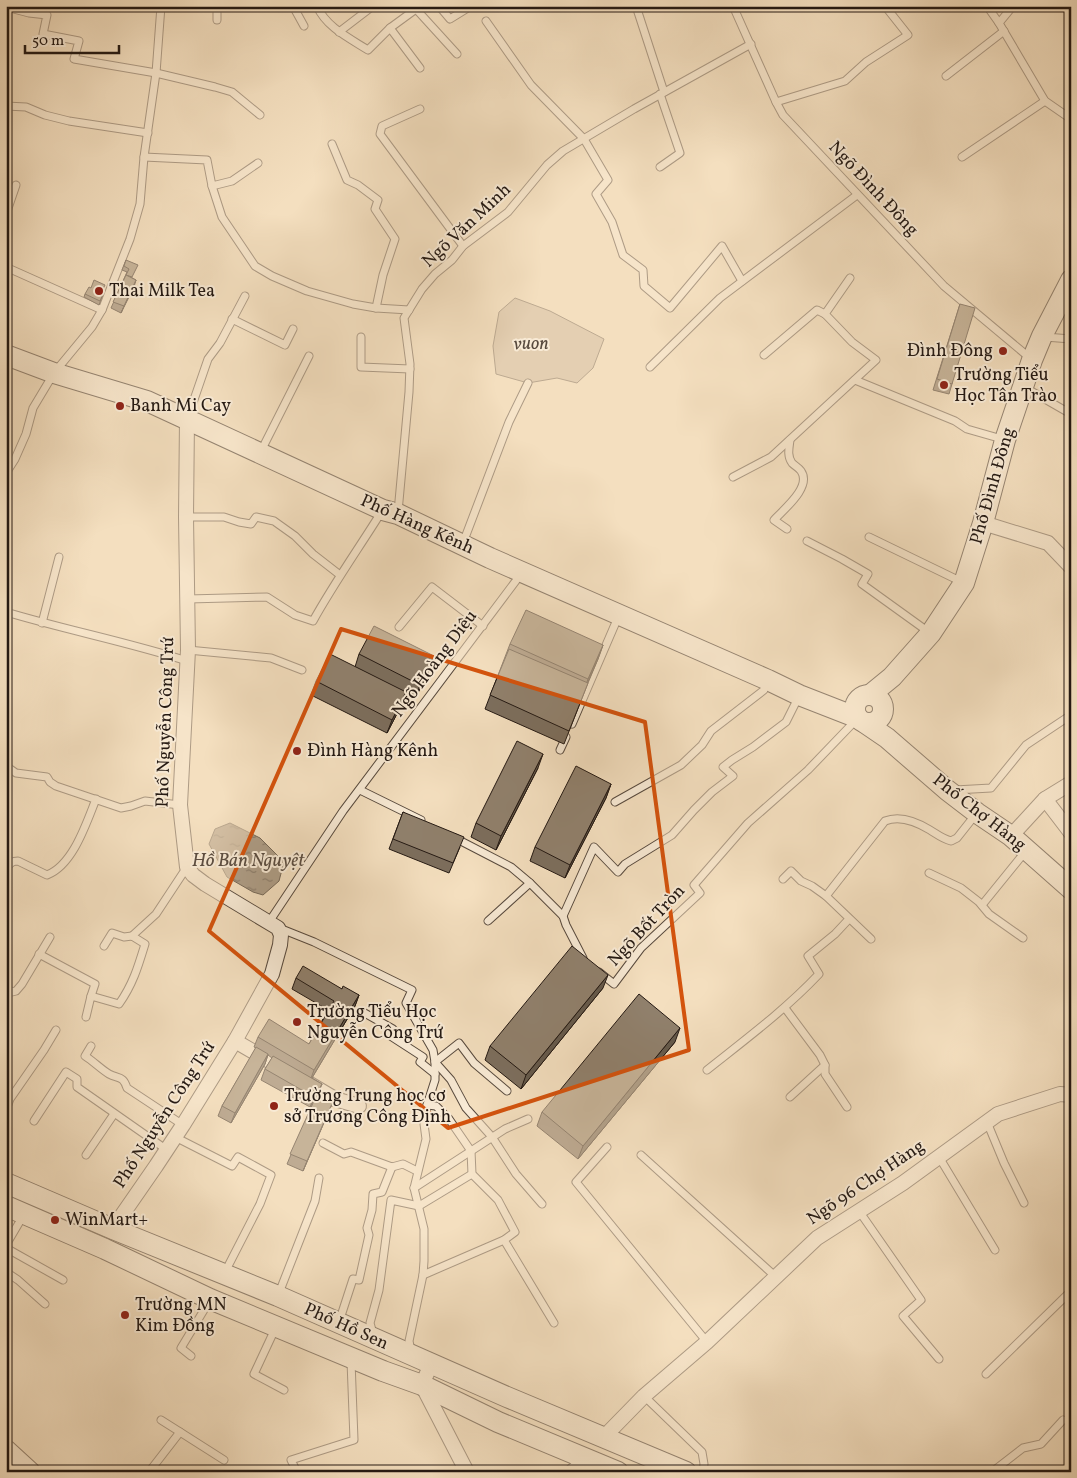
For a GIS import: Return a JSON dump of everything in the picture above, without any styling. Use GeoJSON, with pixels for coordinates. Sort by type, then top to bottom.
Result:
{"type":"FeatureCollection","features":[{"type":"Feature","properties":{"kind":"street","name":"Phố Đình Đông"},"geometry":{"type":"LineString","coordinates":[[869,710],[892,678],[931,633],[964,583],[1005,440],[1032,360],[1042,336],[1071,280]]}},
{"type":"Feature","properties":{"kind":"street","name":"Phố Hàng Kênh"},"geometry":{"type":"LineString","coordinates":[[6,355],[54,373],[146,400],[462,545],[823,705],[869,710]]}},
{"type":"Feature","properties":{"kind":"street","name":"Phố Nguyễn Công Trứ"},"geometry":{"type":"LineString","coordinates":[[187,419],[187,655],[180,804],[188,867]]}},
{"type":"Feature","properties":{"kind":"street"},"geometry":{"type":"LineString","coordinates":[[982,523],[1048,543],[1071,568]]}},
{"type":"Feature","properties":{"kind":"street","name":"Phố Chợ Hàng"},"geometry":{"type":"LineString","coordinates":[[869,710],[887,738],[947,790],[1010,836],[1071,889]]}},
{"type":"Feature","properties":{"kind":"street"},"geometry":{"type":"LineString","coordinates":[[1010,836],[1045,799],[1071,783]]}},
{"type":"Feature","properties":{"kind":"street"},"geometry":{"type":"LineString","coordinates":[[1045,799],[1071,833]]}},
{"type":"Feature","properties":{"kind":"street"},"geometry":{"type":"LineString","coordinates":[[188,867],[192,875],[205,884],[274,925]]}},
{"type":"Feature","properties":{"kind":"street","name":"Phố Nguyễn Công Trứ"},"geometry":{"type":"LineString","coordinates":[[113,1229],[179,1131],[235,1041],[272,974],[280,946],[280,935],[274,925]]}},
{"type":"Feature","properties":{"kind":"street"},"geometry":{"type":"LineString","coordinates":[[235,1041],[335,1099],[359,1106]]}},
{"type":"Feature","properties":{"kind":"street","name":"Ngõ 96 Chợ Hàng"},"geometry":{"type":"LineString","coordinates":[[707,1342],[817,1238],[903,1183],[998,1114],[1060,1094],[1071,1095]]}},
{"type":"Feature","properties":{"kind":"street","name":"Phố Hồ Sen"},"geometry":{"type":"LineString","coordinates":[[6,1183],[278,1296],[412,1356],[686,1472]]}},
{"type":"Feature","properties":{"kind":"street","name":"Phố Hồ Sen"},"geometry":{"type":"LineString","coordinates":[[15,1210],[105,1249],[210,1299],[350,1358],[422,1385],[498,1422],[618,1472]]}},
{"type":"Feature","properties":{"kind":"street"},"geometry":{"type":"LineString","coordinates":[[603,1438],[644,1396],[707,1342]]}},
{"type":"Feature","properties":{"kind":"street"},"geometry":{"type":"LineString","coordinates":[[431,1364],[422,1385],[467,1472]]}},
{"type":"Feature","properties":{"kind":"street"},"geometry":{"type":"LineString","coordinates":[[6,1450],[24,1470]]}},
{"type":"Feature","properties":{"kind":"lane"},"geometry":{"type":"LineString","coordinates":[[6,6],[29,13],[46,15],[43,34],[79,41],[74,59],[156,73],[232,92],[260,115]]}},
{"type":"Feature","properties":{"kind":"lane"},"geometry":{"type":"LineString","coordinates":[[6,473],[15,459],[26,434],[32,408],[54,373],[92,327],[102,310],[130,240],[140,204],[144,157],[156,73],[161,6]]}},
{"type":"Feature","properties":{"kind":"lane"},"geometry":{"type":"LineString","coordinates":[[217,6],[217,20]]}},
{"type":"Feature","properties":{"kind":"lane"},"geometry":{"type":"LineString","coordinates":[[293,6],[304,26]]}},
{"type":"Feature","properties":{"kind":"lane"},"geometry":{"type":"LineString","coordinates":[[317,6],[321,16],[339,32],[368,50],[390,28],[416,9],[458,54]]}},
{"type":"Feature","properties":{"kind":"lane"},"geometry":{"type":"LineString","coordinates":[[339,32],[374,6]]}},
{"type":"Feature","properties":{"kind":"lane"},"geometry":{"type":"LineString","coordinates":[[439,6],[450,19],[471,6]]}},
{"type":"Feature","properties":{"kind":"lane"},"geometry":{"type":"LineString","coordinates":[[636,6],[680,153],[660,167]]}},
{"type":"Feature","properties":{"kind":"lane","name":"Ngõ Đình Đông"},"geometry":{"type":"LineString","coordinates":[[733,6],[783,115],[944,286],[1032,360]]}},
{"type":"Feature","properties":{"kind":"lane"},"geometry":{"type":"LineString","coordinates":[[776,102],[845,81],[866,62],[908,35],[885,6]]}},
{"type":"Feature","properties":{"kind":"lane"},"geometry":{"type":"LineString","coordinates":[[986,6],[1004,31],[1045,101],[1071,119]]}},
{"type":"Feature","properties":{"kind":"lane"},"geometry":{"type":"LineString","coordinates":[[999,23],[1013,6]]}},
{"type":"Feature","properties":{"kind":"lane"},"geometry":{"type":"LineString","coordinates":[[486,20],[531,86],[584,139],[608,180],[596,194],[612,222],[624,255],[643,270],[644,286],[670,308],[722,246],[742,281]]}},
{"type":"Feature","properties":{"kind":"lane"},"geometry":{"type":"LineString","coordinates":[[390,28],[420,68]]}},
{"type":"Feature","properties":{"kind":"lane"},"geometry":{"type":"LineString","coordinates":[[946,76],[1004,31]]}},
{"type":"Feature","properties":{"kind":"lane","name":"Ngõ Văn Minh"},"geometry":{"type":"LineString","coordinates":[[390,512],[409,392],[410,369],[404,318],[422,289],[435,274],[452,260],[463,246],[508,212],[547,165],[563,151],[750,44]]}},
{"type":"Feature","properties":{"kind":"lane"},"geometry":{"type":"LineString","coordinates":[[962,157],[1045,101]]}},
{"type":"Feature","properties":{"kind":"lane"},"geometry":{"type":"LineString","coordinates":[[6,106],[26,107],[44,115],[68,121],[148,133]]}},
{"type":"Feature","properties":{"kind":"lane"},"geometry":{"type":"LineString","coordinates":[[420,109],[382,126],[380,134],[463,246]]}},
{"type":"Feature","properties":{"kind":"lane"},"geometry":{"type":"LineString","coordinates":[[332,144],[347,180],[358,185],[378,200],[374,209],[395,239],[383,276],[376,308]]}},
{"type":"Feature","properties":{"kind":"lane"},"geometry":{"type":"LineString","coordinates":[[144,157],[207,160],[212,186],[222,218],[255,266],[272,276],[307,291],[353,304],[376,308],[409,310]]}},
{"type":"Feature","properties":{"kind":"lane"},"geometry":{"type":"LineString","coordinates":[[212,186],[232,180],[258,163]]}},
{"type":"Feature","properties":{"kind":"lane"},"geometry":{"type":"LineString","coordinates":[[6,214],[16,185]]}},
{"type":"Feature","properties":{"kind":"lane"},"geometry":{"type":"LineString","coordinates":[[650,368],[720,298],[857,195]]}},
{"type":"Feature","properties":{"kind":"lane"},"geometry":{"type":"LineString","coordinates":[[8,268],[102,310]]}},
{"type":"Feature","properties":{"kind":"lane"},"geometry":{"type":"LineString","coordinates":[[825,314],[850,278]]}},
{"type":"Feature","properties":{"kind":"lane"},"geometry":{"type":"LineString","coordinates":[[187,419],[208,359],[220,343],[245,296]]}},
{"type":"Feature","properties":{"kind":"lane"},"geometry":{"type":"LineString","coordinates":[[733,477],[771,457],[876,360],[852,342],[825,314],[817,310],[764,355]]}},
{"type":"Feature","properties":{"kind":"lane"},"geometry":{"type":"LineString","coordinates":[[232,319],[285,345],[292,330]]}},
{"type":"Feature","properties":{"kind":"lane"},"geometry":{"type":"LineString","coordinates":[[1042,336],[1071,339]]}},
{"type":"Feature","properties":{"kind":"lane"},"geometry":{"type":"LineString","coordinates":[[361,337],[361,367],[410,369]]}},
{"type":"Feature","properties":{"kind":"lane"},"geometry":{"type":"LineString","coordinates":[[260,453],[309,356]]}},
{"type":"Feature","properties":{"kind":"lane"},"geometry":{"type":"LineString","coordinates":[[855,380],[955,421],[967,429],[1005,440]]}},
{"type":"Feature","properties":{"kind":"lane"},"geometry":{"type":"LineString","coordinates":[[462,545],[509,422],[528,383]]}},
{"type":"Feature","properties":{"kind":"lane"},"geometry":{"type":"LineString","coordinates":[[1023,387],[1071,414]]}},
{"type":"Feature","properties":{"kind":"lane"},"geometry":{"type":"LineString","coordinates":[[787,529],[774,520],[804,486],[804,477],[801,470],[793,464],[789,457],[790,440]]}},
{"type":"Feature","properties":{"kind":"lane"},"geometry":{"type":"LineString","coordinates":[[188,599],[267,597],[295,615],[313,621],[340,575],[364,542],[390,512]]}},
{"type":"Feature","properties":{"kind":"lane"},"geometry":{"type":"LineString","coordinates":[[186,516],[224,517],[251,524],[256,517],[274,521],[295,536],[312,554],[340,575]]}},
{"type":"Feature","properties":{"kind":"lane"},"geometry":{"type":"LineString","coordinates":[[870,537],[964,583]]}},
{"type":"Feature","properties":{"kind":"lane"},"geometry":{"type":"LineString","coordinates":[[807,541],[842,558],[868,574],[862,584],[931,633]]}},
{"type":"Feature","properties":{"kind":"lane"},"geometry":{"type":"LineString","coordinates":[[42,623],[59,557]]}},
{"type":"Feature","properties":{"kind":"lane","name":"Ngõ Hoàng Diệu"},"geometry":{"type":"LineString","coordinates":[[274,925],[334,826],[522,572]]}},
{"type":"Feature","properties":{"kind":"lane"},"geometry":{"type":"LineString","coordinates":[[399,627],[432,587],[483,626]]}},
{"type":"Feature","properties":{"kind":"lane"},"geometry":{"type":"LineString","coordinates":[[6,612],[42,623],[160,652],[187,655],[271,658],[302,670]]}},
{"type":"Feature","properties":{"kind":"lane"},"geometry":{"type":"LineString","coordinates":[[560,750],[620,615]]}},
{"type":"Feature","properties":{"kind":"lane"},"geometry":{"type":"LineString","coordinates":[[615,802],[681,765],[702,745],[711,731],[764,690],[768,680]]}},
{"type":"Feature","properties":{"kind":"lane"},"geometry":{"type":"LineString","coordinates":[[563,916],[594,847],[618,872],[625,864],[672,835],[712,792],[733,776],[723,767],[786,722],[799,695]]}},
{"type":"Feature","properties":{"kind":"lane","name":"Ngõ Bốt Tròn"},"geometry":{"type":"LineString","coordinates":[[595,968],[614,984],[641,948],[700,893],[694,885],[748,823],[808,770],[869,710]]}},
{"type":"Feature","properties":{"kind":"lane"},"geometry":{"type":"LineString","coordinates":[[947,790],[991,788],[1026,745],[1071,715]]}},
{"type":"Feature","properties":{"kind":"lane"},"geometry":{"type":"LineString","coordinates":[[6,766],[16,773],[46,778],[56,786],[122,808],[145,801],[180,804]]}},
{"type":"Feature","properties":{"kind":"lane"},"geometry":{"type":"LineString","coordinates":[[360,790],[432,826]]}},
{"type":"Feature","properties":{"kind":"lane"},"geometry":{"type":"LineString","coordinates":[[6,869],[13,861],[18,861],[47,875],[52,873],[66,861],[77,844],[96,800]]}},
{"type":"Feature","properties":{"kind":"lane"},"geometry":{"type":"LineString","coordinates":[[826,896],[885,821],[900,818],[921,826],[944,840],[951,841],[957,838],[977,813]]}},
{"type":"Feature","properties":{"kind":"lane","name":"Ngõ Bốt Tròn"},"geometry":{"type":"LineString","coordinates":[[449,835],[511,867],[530,883],[563,916],[582,957],[589,963]]}},
{"type":"Feature","properties":{"kind":"lane"},"geometry":{"type":"LineString","coordinates":[[982,905],[1027,850]]}},
{"type":"Feature","properties":{"kind":"lane"},"geometry":{"type":"LineString","coordinates":[[104,946],[112,932],[124,937],[132,936],[156,914],[188,867]]}},
{"type":"Feature","properties":{"kind":"lane"},"geometry":{"type":"LineString","coordinates":[[783,879],[791,871],[801,881],[826,896],[871,939]]}},
{"type":"Feature","properties":{"kind":"lane"},"geometry":{"type":"LineString","coordinates":[[929,873],[961,888],[982,905],[989,914],[1023,938]]}},
{"type":"Feature","properties":{"kind":"lane"},"geometry":{"type":"LineString","coordinates":[[488,921],[530,883]]}},
{"type":"Feature","properties":{"kind":"lane"},"geometry":{"type":"LineString","coordinates":[[708,1070],[785,1008],[819,974],[808,956],[835,934],[849,918]]}},
{"type":"Feature","properties":{"kind":"lane"},"geometry":{"type":"LineString","coordinates":[[274,925],[314,942],[412,990],[406,1003],[433,1050],[435,1074],[424,1124],[426,1139],[414,1188],[424,1229],[424,1275],[409,1341],[412,1356]]}},
{"type":"Feature","properties":{"kind":"lane"},"geometry":{"type":"LineString","coordinates":[[91,996],[119,1004],[130,989],[145,944],[132,936]]}},
{"type":"Feature","properties":{"kind":"lane"},"geometry":{"type":"LineString","coordinates":[[6,988],[12,992],[16,991],[50,937]]}},
{"type":"Feature","properties":{"kind":"lane"},"geometry":{"type":"LineString","coordinates":[[39,954],[95,984],[86,1017]]}},
{"type":"Feature","properties":{"kind":"lane"},"geometry":{"type":"LineString","coordinates":[[785,1008],[820,1055],[825,1065],[825,1074],[847,1107]]}},
{"type":"Feature","properties":{"kind":"lane"},"geometry":{"type":"LineString","coordinates":[[361,1012],[393,1029],[389,1035],[422,1057],[420,1062],[435,1074]]}},
{"type":"Feature","properties":{"kind":"lane"},"geometry":{"type":"LineString","coordinates":[[6,1110],[8,1098],[44,1050],[56,1030]]}},
{"type":"Feature","properties":{"kind":"lane"},"geometry":{"type":"LineString","coordinates":[[435,1062],[460,1043],[474,1063],[507,1091]]}},
{"type":"Feature","properties":{"kind":"lane"},"geometry":{"type":"LineString","coordinates":[[91,1046],[86,1056],[109,1074],[120,1077],[128,1088],[179,1131],[232,1166],[238,1158],[271,1175],[260,1204],[224,1274]]}},
{"type":"Feature","properties":{"kind":"lane"},"geometry":{"type":"LineString","coordinates":[[435,1062],[451,1080],[466,1108],[492,1137],[516,1174],[542,1204]]}},
{"type":"Feature","properties":{"kind":"lane"},"geometry":{"type":"LineString","coordinates":[[790,1097],[825,1065]]}},
{"type":"Feature","properties":{"kind":"lane"},"geometry":{"type":"LineString","coordinates":[[34,1121],[66,1072],[77,1079],[77,1087],[167,1150]]}},
{"type":"Feature","properties":{"kind":"lane"},"geometry":{"type":"LineString","coordinates":[[424,1275],[504,1240],[515,1232],[498,1200],[472,1174],[471,1152],[449,1119],[436,1106],[427,1105]]}},
{"type":"Feature","properties":{"kind":"lane"},"geometry":{"type":"LineString","coordinates":[[86,1155],[114,1114]]}},
{"type":"Feature","properties":{"kind":"lane"},"geometry":{"type":"LineString","coordinates":[[414,1188],[492,1137],[528,1118]]}},
{"type":"Feature","properties":{"kind":"lane"},"geometry":{"type":"LineString","coordinates":[[987,1122],[1004,1163],[1024,1203]]}},
{"type":"Feature","properties":{"kind":"lane"},"geometry":{"type":"LineString","coordinates":[[323,1143],[344,1154],[351,1152],[392,1167],[403,1164],[417,1171]]}},
{"type":"Feature","properties":{"kind":"lane"},"geometry":{"type":"LineString","coordinates":[[607,1147],[576,1182],[707,1342]]}},
{"type":"Feature","properties":{"kind":"lane"},"geometry":{"type":"LineString","coordinates":[[641,1156],[776,1277]]}},
{"type":"Feature","properties":{"kind":"lane"},"geometry":{"type":"LineString","coordinates":[[939,1157],[995,1250]]}},
{"type":"Feature","properties":{"kind":"lane"},"geometry":{"type":"LineString","coordinates":[[339,1322],[353,1279],[359,1280],[369,1234],[367,1228],[372,1210],[373,1194],[382,1192],[392,1167]]}},
{"type":"Feature","properties":{"kind":"lane"},"geometry":{"type":"LineString","coordinates":[[375,1340],[370,1323],[379,1290],[392,1200],[419,1206],[472,1174]]}},
{"type":"Feature","properties":{"kind":"lane"},"geometry":{"type":"LineString","coordinates":[[278,1296],[314,1201],[319,1178]]}},
{"type":"Feature","properties":{"kind":"lane"},"geometry":{"type":"LineString","coordinates":[[6,1245],[15,1210]]}},
{"type":"Feature","properties":{"kind":"lane"},"geometry":{"type":"LineString","coordinates":[[859,1211],[921,1300],[903,1316],[939,1359]]}},
{"type":"Feature","properties":{"kind":"lane"},"geometry":{"type":"LineString","coordinates":[[504,1240],[554,1323]]}},
{"type":"Feature","properties":{"kind":"lane"},"geometry":{"type":"LineString","coordinates":[[6,1248],[63,1280]]}},
{"type":"Feature","properties":{"kind":"lane"},"geometry":{"type":"LineString","coordinates":[[6,1272],[45,1304]]}},
{"type":"Feature","properties":{"kind":"lane"},"geometry":{"type":"LineString","coordinates":[[986,1374],[1071,1291]]}},
{"type":"Feature","properties":{"kind":"lane"},"geometry":{"type":"LineString","coordinates":[[191,1356],[181,1348],[210,1299]]}},
{"type":"Feature","properties":{"kind":"lane"},"geometry":{"type":"LineString","coordinates":[[276,1326],[254,1374],[284,1390]]}},
{"type":"Feature","properties":{"kind":"lane"},"geometry":{"type":"LineString","coordinates":[[297,1472],[291,1460],[354,1440],[350,1358]]}},
{"type":"Feature","properties":{"kind":"lane"},"geometry":{"type":"LineString","coordinates":[[644,1396],[702,1452],[703,1472]]}},
{"type":"Feature","properties":{"kind":"lane"},"geometry":{"type":"LineString","coordinates":[[161,1420],[224,1460]]}},
{"type":"Feature","properties":{"kind":"lane"},"geometry":{"type":"LineString","coordinates":[[992,1472],[1023,1448],[1040,1444],[1063,1420]]}},
{"type":"Feature","properties":{"kind":"lane"},"geometry":{"type":"LineString","coordinates":[[149,1472],[180,1432]]}},
{"type":"Feature","properties":{"kind":"lane"},"geometry":{"type":"LineString","coordinates":[[566,1472],[584,1458]]}},
{"type":"Feature","properties":{"kind":"highlighted area"},"geometry":{"type":"Polygon","coordinates":[[[341,629],[645,722],[689,1050],[448,1128],[209,931],[341,629]]]}},
{"type":"Feature","properties":{"kind":"green space","name":"vuon"},"geometry":{"type":"Polygon","coordinates":[[[515,298],[550,311],[604,339],[593,368],[577,383],[557,378],[528,383],[496,374],[493,346],[499,312],[515,298]]]}},
{"type":"Feature","properties":{"kind":"water","name":"Hồ Bán Nguyệt"},"geometry":{"type":"Polygon","coordinates":[[[230,823],[260,838],[284,862],[279,881],[263,895],[253,892],[227,877],[209,844],[215,829],[230,823]]]}},
{"type":"Feature","properties":{"kind":"building"},"geometry":{"type":"Polygon","coordinates":[[[126,260],[138,265],[132,277],[126,275],[129,269],[124,266],[126,260]]]}},
{"type":"Feature","properties":{"kind":"building"},"geometry":{"type":"Polygon","coordinates":[[[126,275],[136,280],[124,306],[113,302],[126,275]]]}},
{"type":"Feature","properties":{"kind":"building"},"geometry":{"type":"Polygon","coordinates":[[[94,280],[105,285],[100,301],[85,294],[89,287],[91,288],[94,280]]]}},
{"type":"Feature","properties":{"kind":"building"},"geometry":{"type":"Polygon","coordinates":[[[960,304],[975,308],[952,384],[937,379],[960,304]]]}},
{"type":"Feature","properties":{"kind":"building"},"geometry":{"type":"Polygon","coordinates":[[[526,610],[603,645],[588,679],[510,644],[526,610]]]}},
{"type":"Feature","properties":{"kind":"building"},"geometry":{"type":"Polygon","coordinates":[[[374,626],[434,656],[420,685],[359,654],[374,626]]]}},
{"type":"Feature","properties":{"kind":"building"},"geometry":{"type":"Polygon","coordinates":[[[509,649],[588,683],[569,731],[490,695],[509,649]]]}},
{"type":"Feature","properties":{"kind":"building"},"geometry":{"type":"Polygon","coordinates":[[[330,654],[406,692],[392,720],[316,681],[330,654]]]}},
{"type":"Feature","properties":{"kind":"building"},"geometry":{"type":"Polygon","coordinates":[[[517,741],[543,754],[501,836],[476,823],[517,741]]]}},
{"type":"Feature","properties":{"kind":"building"},"geometry":{"type":"Polygon","coordinates":[[[576,766],[611,784],[570,865],[535,847],[576,766]]]}},
{"type":"Feature","properties":{"kind":"building"},"geometry":{"type":"Polygon","coordinates":[[[403,812],[464,837],[453,863],[393,839],[403,812]]]}},
{"type":"Feature","properties":{"kind":"building"},"geometry":{"type":"Polygon","coordinates":[[[572,946],[608,975],[526,1075],[490,1046],[572,946]]]}},
{"type":"Feature","properties":{"kind":"building"},"geometry":{"type":"Polygon","coordinates":[[[303,966],[342,989],[343,986],[359,995],[314,1070],[258,1037],[269,1019],[309,1044],[334,1001],[296,978],[303,966]]]}},
{"type":"Feature","properties":{"kind":"building"},"geometry":{"type":"Polygon","coordinates":[[[639,994],[680,1028],[583,1146],[542,1112],[639,994]]]}},
{"type":"Feature","properties":{"kind":"building"},"geometry":{"type":"Polygon","coordinates":[[[256,1047],[268,1054],[235,1113],[222,1106],[256,1047]]]}},
{"type":"Feature","properties":{"kind":"building"},"geometry":{"type":"Polygon","coordinates":[[[273,1056],[322,1084],[314,1097],[265,1069],[273,1056]]]}},
{"type":"Feature","properties":{"kind":"building"},"geometry":{"type":"Polygon","coordinates":[[[318,1092],[334,1099],[307,1161],[290,1154],[318,1092]]]}},
{"type":"Feature","properties":{"kind":"place","name":"Thai Milk Tea"},"geometry":{"type":"Point","coordinates":[99,291]}},
{"type":"Feature","properties":{"kind":"place","name":"Đình Đông"},"geometry":{"type":"Point","coordinates":[1003,351]}},
{"type":"Feature","properties":{"kind":"place","name":"Trường Tiểu Học Tân Trào"},"geometry":{"type":"Point","coordinates":[944,385]}},
{"type":"Feature","properties":{"kind":"place","name":"Banh Mi Cay"},"geometry":{"type":"Point","coordinates":[120,406]}},
{"type":"Feature","properties":{"kind":"place","name":"Đình Hàng Kênh"},"geometry":{"type":"Point","coordinates":[297,751]}},
{"type":"Feature","properties":{"kind":"place","name":"Trường Tiểu Học Nguyễn Công Trứ"},"geometry":{"type":"Point","coordinates":[297,1022]}},
{"type":"Feature","properties":{"kind":"place","name":"Trường Trung học cơ sở Trương Công Định"},"geometry":{"type":"Point","coordinates":[274,1106]}},
{"type":"Feature","properties":{"kind":"place","name":"WinMart+"},"geometry":{"type":"Point","coordinates":[55,1220]}},
{"type":"Feature","properties":{"kind":"place","name":"Trường MN Kim Đồng"},"geometry":{"type":"Point","coordinates":[125,1315]}}]}
